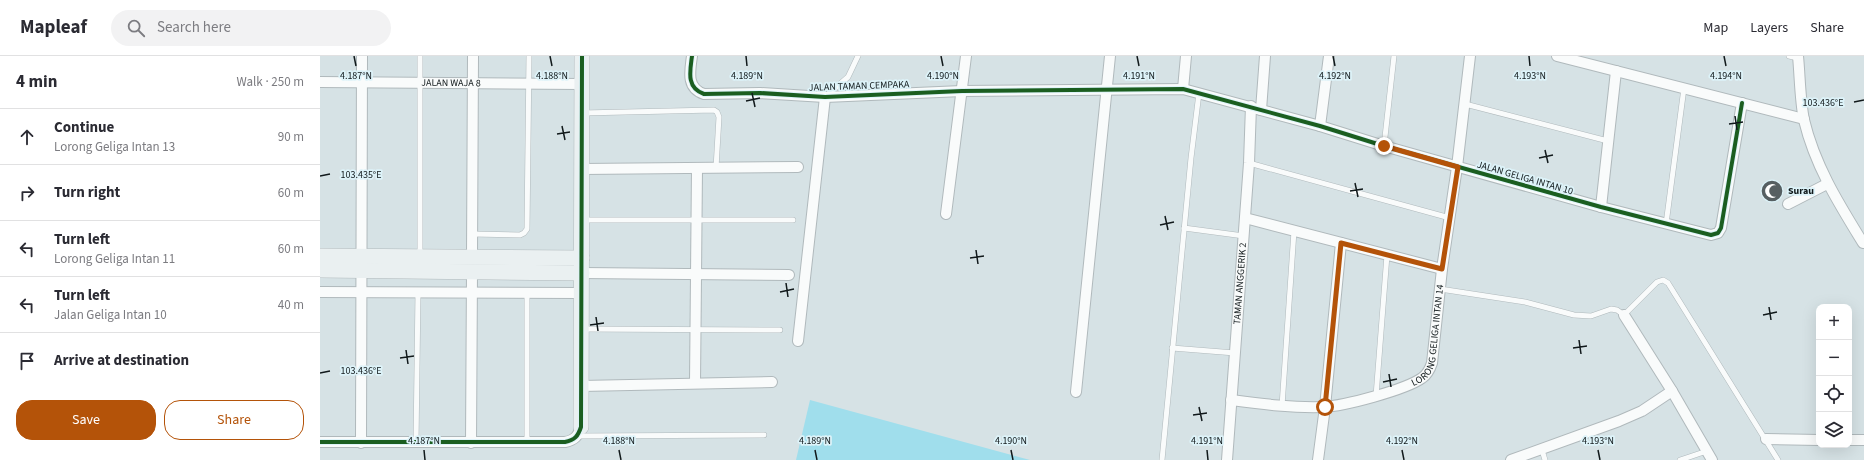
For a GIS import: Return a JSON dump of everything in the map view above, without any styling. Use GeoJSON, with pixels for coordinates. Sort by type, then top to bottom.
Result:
{"type":"FeatureCollection","features":[{"type":"Feature","properties":{"kind":"street"},"geometry":{"type":"LineString","coordinates":[[361,443],[362,56]]}},
{"type":"Feature","properties":{"kind":"street"},"geometry":{"type":"LineString","coordinates":[[471,443],[473,56]]}},
{"type":"Feature","properties":{"kind":"street"},"geometry":{"type":"LineString","coordinates":[[320,442],[565,442],[572,441],[580,431],[582,330],[582,56]]}},
{"type":"Feature","properties":{"kind":"street","name":"JALAN TAMAN CEMPAKA"},"geometry":{"type":"LineString","coordinates":[[692,56],[691,82],[698,92],[704,94],[760,94],[825,97],[962,91],[1106,88]]}},
{"type":"Feature","properties":{"kind":"street"},"geometry":{"type":"LineString","coordinates":[[946,214],[966,56]]}},
{"type":"Feature","properties":{"kind":"street"},"geometry":{"type":"LineString","coordinates":[[1076,392],[1110,56]]}},
{"type":"Feature","properties":{"kind":"street"},"geometry":{"type":"LineString","coordinates":[[1183,89],[1186,56]]}},
{"type":"Feature","properties":{"kind":"street","name":"TAMAN ANGGERIK 2"},"geometry":{"type":"LineString","coordinates":[[1227,460],[1249,163],[1256,108],[1265,56]]}},
{"type":"Feature","properties":{"kind":"street"},"geometry":{"type":"LineString","coordinates":[[1320,126],[1329,56]]}},
{"type":"Feature","properties":{"kind":"street","name":"LORONG GELIGA INTAN 14"},"geometry":{"type":"LineString","coordinates":[[1231,400],[1282,406],[1325,407],[1376,396],[1414,382],[1428,372],[1432,363],[1442,269],[1458,167],[1470,56]]}},
{"type":"Feature","properties":{"kind":"street"},"geometry":{"type":"LineString","coordinates":[[1557,56],[1804,119]]}},
{"type":"Feature","properties":{"kind":"street"},"geometry":{"type":"LineString","coordinates":[[1795,57],[1804,119],[1818,161],[1827,184],[1864,243]]}},
{"type":"Feature","properties":{"kind":"street"},"geometry":{"type":"LineString","coordinates":[[1601,207],[1616,71]]}},
{"type":"Feature","properties":{"kind":"street","name":"JALAN WAJA 8"},"geometry":{"type":"LineString","coordinates":[[320,82],[582,84]]}},
{"type":"Feature","properties":{"kind":"street","name":"JALAN GELIGA INTAN 10"},"geometry":{"type":"LineString","coordinates":[[1106,88],[1183,89],[1199,92],[1601,207],[1711,235],[1718,233],[1721,228],[1742,103]]}},
{"type":"Feature","properties":{"kind":"street"},"geometry":{"type":"LineString","coordinates":[[798,341],[825,97]]}},
{"type":"Feature","properties":{"kind":"street"},"geometry":{"type":"LineString","coordinates":[[582,169],[798,167]]}},
{"type":"Feature","properties":{"kind":"street"},"geometry":{"type":"LineString","coordinates":[[695,383],[697,168]]}},
{"type":"Feature","properties":{"kind":"street"},"geometry":{"type":"LineString","coordinates":[[1788,204],[1827,184]]}},
{"type":"Feature","properties":{"kind":"street"},"geometry":{"type":"LineString","coordinates":[[1245,218],[1442,269]]}},
{"type":"Feature","properties":{"kind":"street"},"geometry":{"type":"LineString","coordinates":[[1318,460],[1325,407],[1341,243]]}},
{"type":"Feature","properties":{"kind":"street"},"geometry":{"type":"LineString","coordinates":[[320,256],[362,263],[582,266],[697,273],[789,275]]}},
{"type":"Feature","properties":{"kind":"street"},"geometry":{"type":"LineString","coordinates":[[320,270],[362,263],[420,257],[472,264]]}},
{"type":"Feature","properties":{"kind":"street"},"geometry":{"type":"LineString","coordinates":[[320,292],[582,293]]}},
{"type":"Feature","properties":{"kind":"street"},"geometry":{"type":"LineString","coordinates":[[1624,315],[1710,455]]}},
{"type":"Feature","properties":{"kind":"street"},"geometry":{"type":"LineString","coordinates":[[581,386],[772,382]]}},
{"type":"Feature","properties":{"kind":"street"},"geometry":{"type":"LineString","coordinates":[[1510,460],[1542,450],[1642,411],[1672,391]]}},
{"type":"Feature","properties":{"kind":"street"},"geometry":{"type":"LineString","coordinates":[[1766,439],[1816,440]]}},
{"type":"Feature","properties":{"kind":"street"},"geometry":{"type":"LineString","coordinates":[[1852,440],[1864,440]]}},
{"type":"Feature","properties":{"kind":"lane"},"geometry":{"type":"LineString","coordinates":[[420,56],[420,257]]}},
{"type":"Feature","properties":{"kind":"lane"},"geometry":{"type":"LineString","coordinates":[[472,234],[520,235],[527,229],[529,56]]}},
{"type":"Feature","properties":{"kind":"lane"},"geometry":{"type":"LineString","coordinates":[[825,97],[848,77],[858,56]]}},
{"type":"Feature","properties":{"kind":"lane"},"geometry":{"type":"LineString","coordinates":[[1384,146],[1394,56]]}},
{"type":"Feature","properties":{"kind":"lane"},"geometry":{"type":"LineString","coordinates":[[1666,224],[1684,88]]}},
{"type":"Feature","properties":{"kind":"lane"},"geometry":{"type":"LineString","coordinates":[[1162,460],[1184,228],[1199,92]]}},
{"type":"Feature","properties":{"kind":"lane"},"geometry":{"type":"LineString","coordinates":[[1465,104],[1608,141]]}},
{"type":"Feature","properties":{"kind":"lane"},"geometry":{"type":"LineString","coordinates":[[582,113],[714,110],[719,117],[716,168]]}},
{"type":"Feature","properties":{"kind":"lane"},"geometry":{"type":"LineString","coordinates":[[1249,163],[1450,218]]}},
{"type":"Feature","properties":{"kind":"lane"},"geometry":{"type":"LineString","coordinates":[[582,220],[793,220]]}},
{"type":"Feature","properties":{"kind":"lane"},"geometry":{"type":"LineString","coordinates":[[1184,228],[1244,236]]}},
{"type":"Feature","properties":{"kind":"lane"},"geometry":{"type":"LineString","coordinates":[[1282,406],[1294,231]]}},
{"type":"Feature","properties":{"kind":"lane"},"geometry":{"type":"LineString","coordinates":[[1376,396],[1387,255]]}},
{"type":"Feature","properties":{"kind":"lane"},"geometry":{"type":"LineString","coordinates":[[1440,289],[1524,302],[1574,315],[1591,316],[1611,309],[1617,310],[1624,315],[1657,282],[1663,280],[1668,283],[1778,460]]}},
{"type":"Feature","properties":{"kind":"lane"},"geometry":{"type":"LineString","coordinates":[[416,443],[418,292]]}},
{"type":"Feature","properties":{"kind":"lane"},"geometry":{"type":"LineString","coordinates":[[527,443],[528,293]]}},
{"type":"Feature","properties":{"kind":"lane"},"geometry":{"type":"LineString","coordinates":[[582,330],[695,328],[780,330]]}},
{"type":"Feature","properties":{"kind":"lane"},"geometry":{"type":"LineString","coordinates":[[1172,348],[1235,353]]}},
{"type":"Feature","properties":{"kind":"lane"},"geometry":{"type":"LineString","coordinates":[[580,431],[764,435]]}},
{"type":"Feature","properties":{"kind":"lane"},"geometry":{"type":"LineString","coordinates":[[1542,450],[1545,460]]}},
{"type":"Feature","properties":{"kind":"lane"},"geometry":{"type":"LineString","coordinates":[[1680,460],[1710,455]]}},
{"type":"Feature","properties":{"kind":"shaded area"},"geometry":{"type":"Polygon","coordinates":[[[810,400],[1030,460],[796,460],[810,400]]]}},
{"type":"Feature","properties":{"kind":"cycle path"},"geometry":{"type":"LineString","coordinates":[[320,442],[565,442],[574,439],[577,435],[581,427],[582,56]]}},
{"type":"Feature","properties":{"kind":"cycle path"},"geometry":{"type":"LineString","coordinates":[[692,56],[690,78],[694,88],[704,94],[760,93],[825,97],[962,91],[1183,89],[1320,126],[1384,146],[1601,207],[1711,235],[1718,233],[1721,228],[1742,103]]}},
{"type":"Feature","properties":{"kind":"place","name":"Surau"},"geometry":{"type":"Point","coordinates":[1772,191]}},
{"type":"Feature","properties":{"kind":"route"},"geometry":{"type":"LineString","coordinates":[[1325,407],[1341,243],[1442,269],[1458,167],[1384,146]]}}]}
